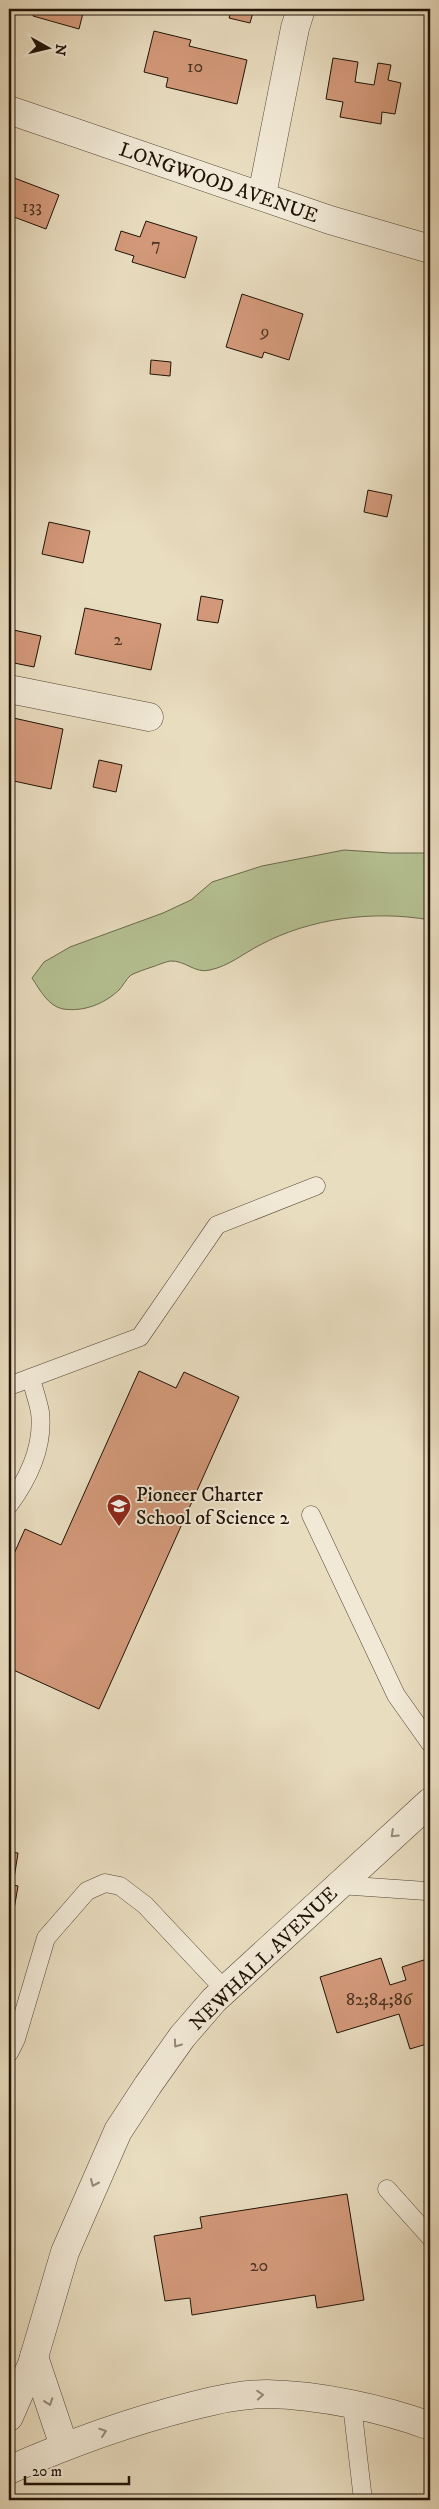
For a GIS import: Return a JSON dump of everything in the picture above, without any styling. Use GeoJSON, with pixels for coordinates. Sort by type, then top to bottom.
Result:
{"type":"FeatureCollection","features":[{"type":"Feature","properties":{"kind":"street"},"geometry":{"type":"LineString","coordinates":[[262,195],[295,28],[301,9]]}},
{"type":"Feature","properties":{"kind":"street","name":"LONGWOOD AVENUE"},"geometry":{"type":"LineString","coordinates":[[9,110],[262,195],[330,220],[430,249]]}},
{"type":"Feature","properties":{"kind":"street"},"geometry":{"type":"LineString","coordinates":[[9,689],[149,717]]}},
{"type":"Feature","properties":{"kind":"street","name":"NEWHALL AVENUE"},"geometry":{"type":"LineString","coordinates":[[9,2417],[34,2357],[65,2252],[118,2131],[182,2037],[224,1990],[430,1802]]}},
{"type":"Feature","properties":{"kind":"street"},"geometry":{"type":"LineString","coordinates":[[34,2357],[64,2446]]}},
{"type":"Feature","properties":{"kind":"street"},"geometry":{"type":"LineString","coordinates":[[9,2470],[64,2446],[124,2425],[224,2398],[265,2394],[300,2396],[352,2405],[430,2426]]}},
{"type":"Feature","properties":{"kind":"lane"},"geometry":{"type":"LineString","coordinates":[[9,1386],[140,1337],[217,1225],[316,1186]]}},
{"type":"Feature","properties":{"kind":"lane"},"geometry":{"type":"LineString","coordinates":[[9,1505],[24,1482],[38,1447],[40,1412],[31,1379]]}},
{"type":"Feature","properties":{"kind":"lane"},"geometry":{"type":"LineString","coordinates":[[311,1515],[392,1687],[430,1743]]}},
{"type":"Feature","properties":{"kind":"lane"},"geometry":{"type":"LineString","coordinates":[[9,2053],[16,2039],[46,1938],[88,1891],[105,1883],[120,1886],[145,1905],[224,1990]]}},
{"type":"Feature","properties":{"kind":"lane"},"geometry":{"type":"LineString","coordinates":[[339,1886],[426,1891],[430,1889]]}},
{"type":"Feature","properties":{"kind":"lane"},"geometry":{"type":"LineString","coordinates":[[387,2189],[430,2237]]}},
{"type":"Feature","properties":{"kind":"lane"},"geometry":{"type":"LineString","coordinates":[[352,2405],[364,2500]]}},
{"type":"Feature","properties":{"kind":"green space"},"geometry":{"type":"Polygon","coordinates":[[[344,850],[430,853],[430,920],[409,917],[365,916],[321,923],[279,936],[230,962],[205,971],[175,961],[168,961],[131,975],[119,990],[107,999],[86,1008],[71,1010],[53,1005],[32,978],[44,962],[70,947],[163,913],[191,900],[212,882],[262,866],[344,850]]]}},
{"type":"Feature","properties":{"kind":"building"},"geometry":{"type":"Polygon","coordinates":[[[35,9],[84,9],[79,29],[33,16],[35,9]]]}},
{"type":"Feature","properties":{"kind":"building"},"geometry":{"type":"Polygon","coordinates":[[[232,9],[254,9],[250,23],[229,18],[232,9]]]}},
{"type":"Feature","properties":{"kind":"building"},"geometry":{"type":"Polygon","coordinates":[[[154,31],[191,40],[189,46],[247,60],[237,104],[166,87],[168,78],[144,72],[154,31]]]}},
{"type":"Feature","properties":{"kind":"building"},"geometry":{"type":"Polygon","coordinates":[[[333,58],[358,62],[355,82],[374,85],[378,63],[391,65],[388,80],[401,83],[395,114],[382,112],[381,124],[340,117],[343,102],[326,99],[333,58]]]}},
{"type":"Feature","properties":{"kind":"building"},"geometry":{"type":"Polygon","coordinates":[[[9,176],[59,195],[46,229],[14,217],[9,231],[9,176]]]}},
{"type":"Feature","properties":{"kind":"building"},"geometry":{"type":"Polygon","coordinates":[[[146,221],[197,237],[185,278],[132,262],[134,256],[115,250],[121,231],[140,237],[146,221]]]}},
{"type":"Feature","properties":{"kind":"building"},"geometry":{"type":"Polygon","coordinates":[[[242,294],[303,314],[289,360],[264,352],[262,358],[226,347],[242,294]]]}},
{"type":"Feature","properties":{"kind":"building"},"geometry":{"type":"Polygon","coordinates":[[[151,360],[171,362],[170,376],[150,374],[151,360]]]}},
{"type":"Feature","properties":{"kind":"building"},"geometry":{"type":"Polygon","coordinates":[[[368,490],[392,495],[387,517],[364,512],[368,490]]]}},
{"type":"Feature","properties":{"kind":"building"},"geometry":{"type":"Polygon","coordinates":[[[49,522],[90,531],[83,563],[42,554],[49,522]]]}},
{"type":"Feature","properties":{"kind":"building"},"geometry":{"type":"Polygon","coordinates":[[[201,596],[223,600],[218,623],[197,620],[201,596]]]}},
{"type":"Feature","properties":{"kind":"building"},"geometry":{"type":"Polygon","coordinates":[[[85,608],[161,624],[151,670],[75,654],[85,608]]]}},
{"type":"Feature","properties":{"kind":"building"},"geometry":{"type":"Polygon","coordinates":[[[9,629],[41,636],[34,667],[9,662],[9,629]]]}},
{"type":"Feature","properties":{"kind":"building"},"geometry":{"type":"Polygon","coordinates":[[[9,717],[63,729],[51,789],[9,780],[9,717]]]}},
{"type":"Feature","properties":{"kind":"building"},"geometry":{"type":"Polygon","coordinates":[[[99,760],[122,765],[116,792],[93,787],[99,760]]]}},
{"type":"Feature","properties":{"kind":"building"},"geometry":{"type":"Polygon","coordinates":[[[139,1371],[176,1388],[184,1372],[239,1397],[99,1709],[9,1668],[9,1565],[25,1529],[61,1545],[139,1371]]]}},
{"type":"Feature","properties":{"kind":"building"},"geometry":{"type":"Polygon","coordinates":[[[9,1852],[18,1853],[13,1885],[18,1886],[9,1939],[9,1852]]]}},
{"type":"Feature","properties":{"kind":"building"},"geometry":{"type":"Polygon","coordinates":[[[381,1958],[390,1985],[406,1980],[402,1967],[430,1958],[430,2043],[410,2049],[399,2014],[337,2033],[320,1977],[381,1958]]]}},
{"type":"Feature","properties":{"kind":"building"},"geometry":{"type":"Polygon","coordinates":[[[347,2194],[364,2300],[317,2308],[315,2295],[192,2315],[190,2298],[165,2301],[154,2236],[202,2228],[200,2217],[347,2194]]]}},
{"type":"Feature","properties":{"kind":"place","name":"Pioneer Charter School of Science 2"},"geometry":{"type":"Point","coordinates":[119,1527]}}]}
